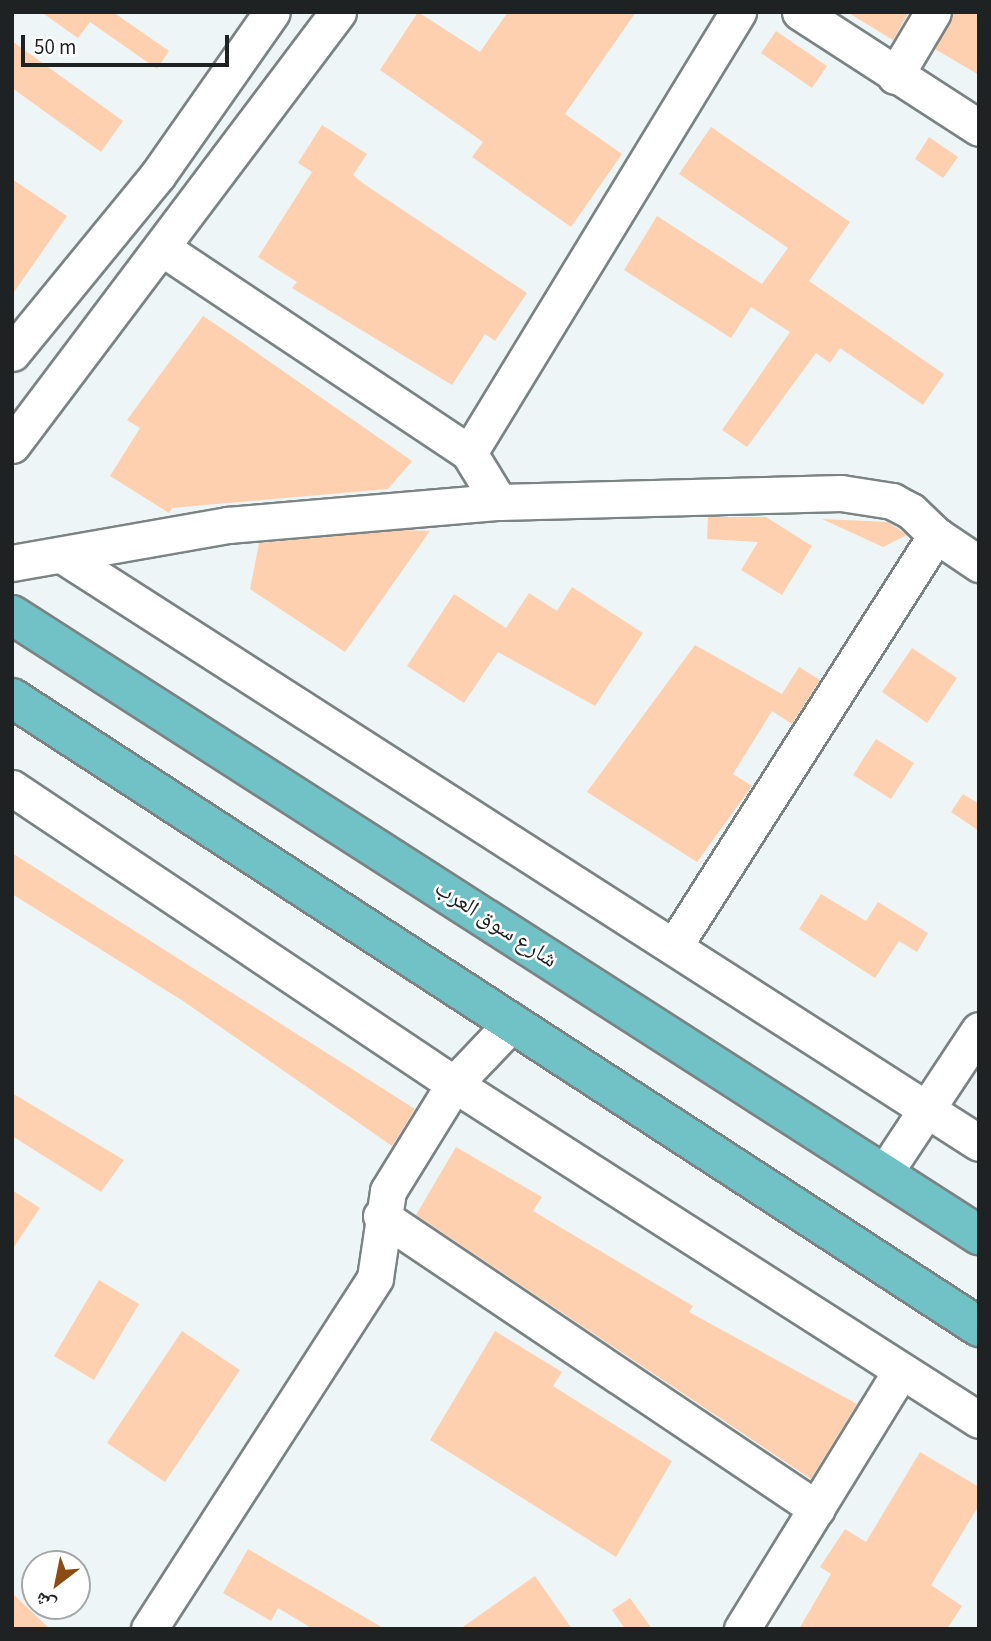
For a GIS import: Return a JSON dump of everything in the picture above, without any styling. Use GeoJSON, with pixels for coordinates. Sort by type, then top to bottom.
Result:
{"type":"FeatureCollection","features":[{"type":"Feature","properties":{"kind":"main road","name":"شارع سوق العرب"},"geometry":{"type":"LineString","coordinates":[[12,615],[885,1172],[979,1235]]}},
{"type":"Feature","properties":{"kind":"main road"},"geometry":{"type":"LineString","coordinates":[[12,698],[979,1327]]}},
{"type":"Feature","properties":{"kind":"street"},"geometry":{"type":"LineString","coordinates":[[12,353],[157,176],[272,12]]}},
{"type":"Feature","properties":{"kind":"street"},"geometry":{"type":"LineString","coordinates":[[12,445],[165,250],[338,12]]}},
{"type":"Feature","properties":{"kind":"street"},"geometry":{"type":"LineString","coordinates":[[469,453],[738,12]]}},
{"type":"Feature","properties":{"kind":"street"},"geometry":{"type":"LineString","coordinates":[[800,12],[979,128]]}},
{"type":"Feature","properties":{"kind":"street"},"geometry":{"type":"LineString","coordinates":[[895,76],[933,12]]}},
{"type":"Feature","properties":{"kind":"street"},"geometry":{"type":"LineString","coordinates":[[165,250],[469,453],[499,502]]}},
{"type":"Feature","properties":{"kind":"street"},"geometry":{"type":"LineString","coordinates":[[12,563],[228,526],[499,502],[841,493],[892,501],[979,564]]}},
{"type":"Feature","properties":{"kind":"street"},"geometry":{"type":"LineString","coordinates":[[674,946],[936,535]]}},
{"type":"Feature","properties":{"kind":"street"},"geometry":{"type":"LineString","coordinates":[[62,555],[979,1143]]}},
{"type":"Feature","properties":{"kind":"street"},"geometry":{"type":"LineString","coordinates":[[12,788],[454,1084],[979,1420]]}},
{"type":"Feature","properties":{"kind":"street"},"geometry":{"type":"LineString","coordinates":[[149,1629],[375,1278],[381,1216],[388,1191],[454,1084],[512,1023]]}},
{"type":"Feature","properties":{"kind":"street"},"geometry":{"type":"LineString","coordinates":[[885,1172],[979,1030]]}},
{"type":"Feature","properties":{"kind":"street"},"geometry":{"type":"LineString","coordinates":[[381,1216],[817,1509]]}},
{"type":"Feature","properties":{"kind":"street"},"geometry":{"type":"LineString","coordinates":[[742,1629],[901,1371]]}},
{"type":"Feature","properties":{"kind":"building"},"geometry":{"type":"Polygon","coordinates":[[[41,12],[113,12],[169,51],[157,69],[90,22],[78,38],[41,12]]]}},
{"type":"Feature","properties":{"kind":"building"},"geometry":{"type":"Polygon","coordinates":[[[418,12],[480,52],[508,12],[636,12],[565,114],[622,154],[571,227],[472,157],[483,142],[380,70],[418,12]]]}},
{"type":"Feature","properties":{"kind":"building"},"geometry":{"type":"Polygon","coordinates":[[[847,12],[909,12],[893,40],[847,12]]]}},
{"type":"Feature","properties":{"kind":"building"},"geometry":{"type":"Polygon","coordinates":[[[953,12],[979,12],[979,75],[935,49],[953,12]]]}},
{"type":"Feature","properties":{"kind":"building"},"geometry":{"type":"Polygon","coordinates":[[[776,31],[827,66],[812,88],[761,53],[776,31]]]}},
{"type":"Feature","properties":{"kind":"building"},"geometry":{"type":"Polygon","coordinates":[[[12,41],[123,121],[101,152],[12,88],[12,41]]]}},
{"type":"Feature","properties":{"kind":"building"},"geometry":{"type":"Polygon","coordinates":[[[322,125],[367,154],[353,175],[527,293],[495,341],[485,334],[452,385],[292,288],[297,282],[258,257],[312,172],[298,163],[322,125]]]}},
{"type":"Feature","properties":{"kind":"building"},"geometry":{"type":"Polygon","coordinates":[[[711,127],[850,222],[809,281],[944,374],[923,405],[840,348],[830,363],[816,353],[747,447],[722,430],[790,332],[751,307],[731,338],[624,270],[657,216],[762,284],[788,248],[679,174],[711,127]]]}},
{"type":"Feature","properties":{"kind":"building"},"geometry":{"type":"Polygon","coordinates":[[[929,137],[958,157],[943,178],[915,159],[929,137]]]}},
{"type":"Feature","properties":{"kind":"building"},"geometry":{"type":"Polygon","coordinates":[[[12,179],[67,216],[12,295],[12,179]]]}},
{"type":"Feature","properties":{"kind":"building"},"geometry":{"type":"Polygon","coordinates":[[[203,316],[412,461],[388,489],[172,508],[169,513],[110,476],[140,428],[127,420],[203,316]]]}},
{"type":"Feature","properties":{"kind":"building"},"geometry":{"type":"Polygon","coordinates":[[[708,517],[766,517],[812,546],[782,595],[741,570],[758,542],[707,539],[708,517]]]}},
{"type":"Feature","properties":{"kind":"building"},"geometry":{"type":"Polygon","coordinates":[[[822,519],[888,522],[907,535],[883,547],[822,519]]]}},
{"type":"Feature","properties":{"kind":"building"},"geometry":{"type":"Polygon","coordinates":[[[404,530],[430,531],[345,652],[250,589],[259,543],[404,530]]]}},
{"type":"Feature","properties":{"kind":"building"},"geometry":{"type":"Polygon","coordinates":[[[572,587],[643,633],[595,706],[498,652],[464,703],[407,666],[454,594],[506,628],[529,593],[557,611],[572,587]]]}},
{"type":"Feature","properties":{"kind":"building"},"geometry":{"type":"Polygon","coordinates":[[[695,645],[782,694],[799,667],[820,680],[792,724],[772,711],[733,774],[752,786],[697,862],[587,792],[695,645]]]}},
{"type":"Feature","properties":{"kind":"building"},"geometry":{"type":"Polygon","coordinates":[[[912,648],[957,678],[927,723],[882,692],[912,648]]]}},
{"type":"Feature","properties":{"kind":"building"},"geometry":{"type":"Polygon","coordinates":[[[876,739],[914,763],[891,799],[853,775],[876,739]]]}},
{"type":"Feature","properties":{"kind":"building"},"geometry":{"type":"Polygon","coordinates":[[[963,794],[979,804],[979,831],[951,812],[963,794]]]}},
{"type":"Feature","properties":{"kind":"building"},"geometry":{"type":"Polygon","coordinates":[[[12,853],[415,1109],[392,1146],[183,1001],[12,894],[12,853]]]}},
{"type":"Feature","properties":{"kind":"building"},"geometry":{"type":"Polygon","coordinates":[[[821,894],[866,921],[878,902],[928,933],[917,952],[899,941],[875,978],[799,929],[821,894]]]}},
{"type":"Feature","properties":{"kind":"building"},"geometry":{"type":"Polygon","coordinates":[[[12,1093],[124,1160],[101,1192],[12,1136],[12,1093]]]}},
{"type":"Feature","properties":{"kind":"building"},"geometry":{"type":"Polygon","coordinates":[[[456,1147],[542,1197],[533,1211],[693,1306],[689,1312],[857,1404],[811,1479],[416,1215],[456,1147]]]}},
{"type":"Feature","properties":{"kind":"building"},"geometry":{"type":"Polygon","coordinates":[[[12,1190],[40,1208],[12,1250],[12,1190]]]}},
{"type":"Feature","properties":{"kind":"building"},"geometry":{"type":"Polygon","coordinates":[[[99,1280],[139,1304],[94,1380],[54,1356],[99,1280]]]}},
{"type":"Feature","properties":{"kind":"building"},"geometry":{"type":"Polygon","coordinates":[[[182,1331],[240,1370],[165,1482],[107,1443],[182,1331]]]}},
{"type":"Feature","properties":{"kind":"building"},"geometry":{"type":"Polygon","coordinates":[[[495,1331],[562,1372],[553,1386],[672,1461],[616,1557],[430,1440],[495,1331]]]}},
{"type":"Feature","properties":{"kind":"building"},"geometry":{"type":"Polygon","coordinates":[[[920,1452],[979,1487],[979,1505],[931,1585],[962,1606],[947,1629],[799,1629],[831,1574],[820,1567],[845,1529],[866,1542],[920,1452]]]}},
{"type":"Feature","properties":{"kind":"building"},"geometry":{"type":"Polygon","coordinates":[[[248,1549],[385,1629],[313,1629],[278,1608],[271,1621],[223,1593],[248,1549]]]}},
{"type":"Feature","properties":{"kind":"building"},"geometry":{"type":"Polygon","coordinates":[[[535,1576],[572,1629],[460,1629],[535,1576]]]}},
{"type":"Feature","properties":{"kind":"building"},"geometry":{"type":"Polygon","coordinates":[[[12,1593],[21,1602],[21,1620],[40,1620],[50,1629],[12,1629],[12,1593]]]}},
{"type":"Feature","properties":{"kind":"building"},"geometry":{"type":"Polygon","coordinates":[[[630,1598],[652,1629],[625,1629],[612,1610],[630,1598]]]}}]}
